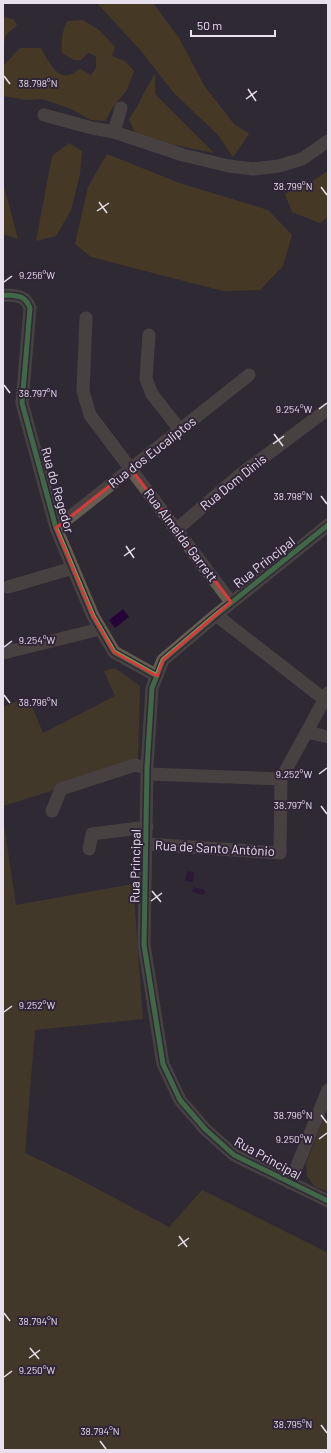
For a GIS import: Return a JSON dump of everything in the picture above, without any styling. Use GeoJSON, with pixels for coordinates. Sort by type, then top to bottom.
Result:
{"type":"FeatureCollection","features":[{"type":"Feature","properties":{"kind":"street"},"geometry":{"type":"LineString","coordinates":[[114,132],[121,108]]}},
{"type":"Feature","properties":{"kind":"street"},"geometry":{"type":"LineString","coordinates":[[44,115],[92,128],[114,132],[183,155],[228,166],[253,169],[279,166],[302,159],[328,141]]}},
{"type":"Feature","properties":{"kind":"street","name":"Rua do Regedor"},"geometry":{"type":"LineString","coordinates":[[3,295],[22,297],[28,302],[30,308],[22,403],[56,528],[93,616],[114,652],[157,676]]}},
{"type":"Feature","properties":{"kind":"street","name":"Rua Almeida Garrett"},"geometry":{"type":"LineString","coordinates":[[86,318],[83,390],[90,415],[231,602]]}},
{"type":"Feature","properties":{"kind":"street"},"geometry":{"type":"LineString","coordinates":[[150,335],[146,379],[152,394],[180,430]]}},
{"type":"Feature","properties":{"kind":"street","name":"Rua dos Eucaliptos"},"geometry":{"type":"LineString","coordinates":[[56,528],[249,375]]}},
{"type":"Feature","properties":{"kind":"street","name":"Rua Dom Dinis"},"geometry":{"type":"LineString","coordinates":[[177,529],[241,474],[328,409]]}},
{"type":"Feature","properties":{"kind":"street","name":"Rua Principal"},"geometry":{"type":"LineString","coordinates":[[328,525],[231,602],[162,660],[152,688],[148,771],[144,945],[163,1064],[180,1100],[205,1129],[234,1155],[328,1201]]}},
{"type":"Feature","properties":{"kind":"street"},"geometry":{"type":"LineString","coordinates":[[8,587],[73,568]]}},
{"type":"Feature","properties":{"kind":"street"},"geometry":{"type":"LineString","coordinates":[[216,615],[326,696]]}},
{"type":"Feature","properties":{"kind":"street"},"geometry":{"type":"LineString","coordinates":[[3,653],[100,629]]}},
{"type":"Feature","properties":{"kind":"street","name":"Rua de Santo António"},"geometry":{"type":"LineString","coordinates":[[146,844],[280,853],[281,779],[308,732],[326,696]]}},
{"type":"Feature","properties":{"kind":"street"},"geometry":{"type":"LineString","coordinates":[[308,732],[328,737]]}},
{"type":"Feature","properties":{"kind":"street"},"geometry":{"type":"LineString","coordinates":[[52,811],[61,789],[135,765],[148,771],[281,779]]}},
{"type":"Feature","properties":{"kind":"street"},"geometry":{"type":"LineString","coordinates":[[90,849],[92,834],[147,828]]}},
{"type":"Feature","properties":{"kind":"street"},"geometry":{"type":"LineString","coordinates":[[290,1183],[328,1090]]}},
{"type":"Feature","properties":{"kind":"highlighted area"},"geometry":{"type":"Polygon","coordinates":[[[131,469],[231,602],[163,660],[157,676],[114,652],[93,616],[56,528],[131,469]]]}},
{"type":"Feature","properties":{"kind":"shaded area"},"geometry":{"type":"Polygon","coordinates":[[[97,3],[153,3],[179,38],[205,87],[234,124],[249,134],[233,157],[218,135],[173,92],[142,52],[97,3]]]}},
{"type":"Feature","properties":{"kind":"shaded area"},"geometry":{"type":"Polygon","coordinates":[[[4,17],[13,19],[17,25],[6,35],[3,48],[4,17]]]}},
{"type":"Feature","properties":{"kind":"shaded area"},"geometry":{"type":"Polygon","coordinates":[[[83,20],[99,30],[115,47],[112,56],[125,61],[134,71],[127,90],[113,107],[105,121],[91,120],[69,108],[42,99],[27,100],[3,96],[3,66],[20,48],[41,48],[53,68],[62,74],[72,74],[80,69],[91,75],[96,68],[96,56],[88,53],[81,60],[74,60],[62,53],[62,37],[67,21],[83,20]]]}},
{"type":"Feature","properties":{"kind":"shaded area"},"geometry":{"type":"Polygon","coordinates":[[[155,74],[155,94],[214,153],[170,144],[135,133],[129,119],[155,74]]]}},
{"type":"Feature","properties":{"kind":"shaded area"},"geometry":{"type":"Polygon","coordinates":[[[69,143],[82,151],[80,174],[71,210],[56,236],[36,241],[52,156],[69,143]]]}},
{"type":"Feature","properties":{"kind":"shaded area"},"geometry":{"type":"Polygon","coordinates":[[[107,154],[179,183],[268,210],[292,235],[283,266],[260,290],[223,291],[91,257],[75,244],[88,187],[107,154]]]}},
{"type":"Feature","properties":{"kind":"shaded area"},"geometry":{"type":"Polygon","coordinates":[[[328,171],[328,217],[320,223],[292,212],[285,194],[314,180],[328,171]]]}},
{"type":"Feature","properties":{"kind":"shaded area"},"geometry":{"type":"Polygon","coordinates":[[[3,183],[18,239],[3,234],[3,183]]]}},
{"type":"Feature","properties":{"kind":"shaded area"},"geometry":{"type":"Polygon","coordinates":[[[123,609],[129,617],[115,628],[109,620],[123,609]]]}},
{"type":"Feature","properties":{"kind":"shaded area"},"geometry":{"type":"Polygon","coordinates":[[[115,668],[140,686],[138,759],[48,792],[3,806],[3,707],[28,697],[43,733],[115,696],[104,671],[115,668]]]}},
{"type":"Feature","properties":{"kind":"shaded area"},"geometry":{"type":"Polygon","coordinates":[[[3,818],[16,905],[133,884],[143,1019],[35,1030],[25,1153],[73,1176],[169,1227],[202,1190],[328,1253],[328,1450],[3,1450],[3,818]]]}},
{"type":"Feature","properties":{"kind":"shaded area"},"geometry":{"type":"Polygon","coordinates":[[[187,871],[194,872],[193,882],[185,881],[187,871]]]}},
{"type":"Feature","properties":{"kind":"shaded area"},"geometry":{"type":"Polygon","coordinates":[[[193,887],[205,890],[204,895],[192,892],[193,887]]]}},
{"type":"Feature","properties":{"kind":"shaded area"},"geometry":{"type":"Polygon","coordinates":[[[324,1118],[328,1119],[328,1192],[314,1186],[307,1176],[306,1164],[324,1118]]]}},
{"type":"Feature","properties":{"kind":"cycle path"},"geometry":{"type":"LineString","coordinates":[[3,295],[23,298],[26,300],[30,308],[22,403],[56,528],[93,616],[114,652],[157,676]]}},
{"type":"Feature","properties":{"kind":"cycle path"},"geometry":{"type":"LineString","coordinates":[[328,525],[216,615],[163,660],[152,688],[147,768],[144,945],[163,1064],[180,1100],[205,1129],[234,1155],[328,1201]]}}]}
